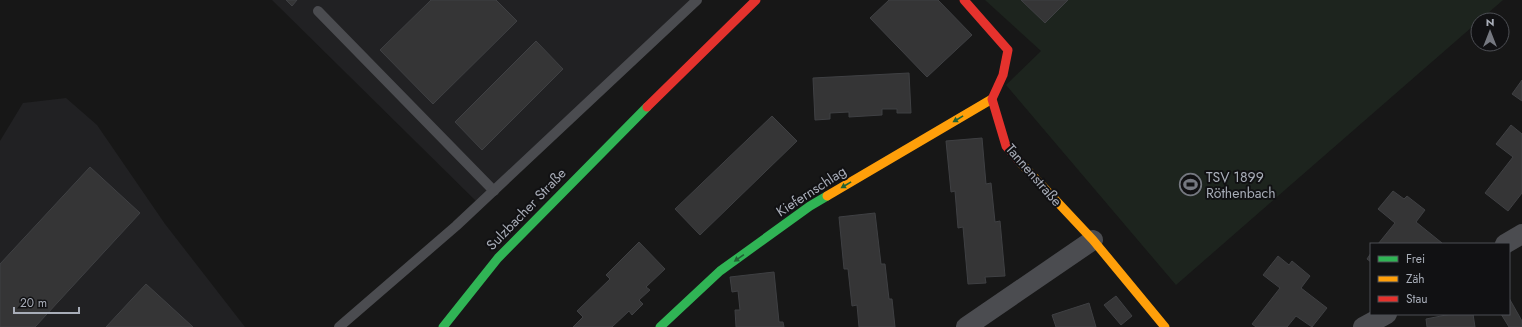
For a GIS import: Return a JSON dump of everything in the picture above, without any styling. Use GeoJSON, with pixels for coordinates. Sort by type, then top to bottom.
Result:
{"type":"FeatureCollection","features":[{"type":"Feature","properties":{"kind":"street","name":"Sulzbacher Straße"},"geometry":{"type":"LineString","coordinates":[[443,327],[498,258],[637,117],[756,0]]}},
{"type":"Feature","properties":{"kind":"street"},"geometry":{"type":"LineString","coordinates":[[964,0],[1008,50],[1003,75],[992,99]]}},
{"type":"Feature","properties":{"kind":"street","name":"Tannenstraße"},"geometry":{"type":"LineString","coordinates":[[992,99],[1006,146],[1093,240],[1165,327]]}},
{"type":"Feature","properties":{"kind":"street","name":"Kiefernschlag"},"geometry":{"type":"LineString","coordinates":[[660,327],[720,270],[810,206],[992,99]]}},
{"type":"Feature","properties":{"kind":"street"},"geometry":{"type":"LineString","coordinates":[[1507,243],[1522,234]]}},
{"type":"Feature","properties":{"kind":"street"},"geometry":{"type":"LineString","coordinates":[[966,327],[1093,240]]}},
{"type":"Feature","properties":{"kind":"street"},"geometry":{"type":"LineString","coordinates":[[1363,327],[1385,315]]}},
{"type":"Feature","properties":{"kind":"street"},"geometry":{"type":"LineString","coordinates":[[1392,315],[1395,327]]}},
{"type":"Feature","properties":{"kind":"lane"},"geometry":{"type":"LineString","coordinates":[[338,327],[456,226],[697,0]]}},
{"type":"Feature","properties":{"kind":"lane"},"geometry":{"type":"LineString","coordinates":[[318,11],[494,191]]}},
{"type":"Feature","properties":{"kind":"shaded area"},"geometry":{"type":"Polygon","coordinates":[[[272,0],[691,0],[479,204],[272,0]]]}},
{"type":"Feature","properties":{"kind":"shaded area","name":"TSV 1899 Röthenbach"},"geometry":{"type":"Polygon","coordinates":[[[985,0],[1503,0],[1489,12],[1470,12],[1470,29],[1176,285],[1006,85],[1041,51],[985,0]]]}},
{"type":"Feature","properties":{"kind":"shaded area"},"geometry":{"type":"Polygon","coordinates":[[[66,98],[97,125],[165,224],[245,327],[0,327],[0,141],[23,103],[66,98]]]}},
{"type":"Feature","properties":{"kind":"building"},"geometry":{"type":"Polygon","coordinates":[[[286,0],[297,0],[292,6],[286,0]]]}},
{"type":"Feature","properties":{"kind":"building"},"geometry":{"type":"Polygon","coordinates":[[[431,0],[496,0],[517,21],[433,104],[380,50],[431,0]]]}},
{"type":"Feature","properties":{"kind":"building"},"geometry":{"type":"Polygon","coordinates":[[[889,0],[938,0],[972,35],[927,77],[870,18],[889,0]]]}},
{"type":"Feature","properties":{"kind":"building"},"geometry":{"type":"Polygon","coordinates":[[[1021,0],[1068,0],[1045,23],[1021,0]]]}},
{"type":"Feature","properties":{"kind":"building"},"geometry":{"type":"Polygon","coordinates":[[[536,41],[563,69],[482,150],[455,122],[536,41]]]}},
{"type":"Feature","properties":{"kind":"building"},"geometry":{"type":"Polygon","coordinates":[[[909,73],[911,113],[897,113],[897,109],[882,109],[882,115],[849,117],[849,112],[830,113],[830,119],[815,120],[813,78],[909,73]]]}},
{"type":"Feature","properties":{"kind":"building"},"geometry":{"type":"Polygon","coordinates":[[[1522,80],[1522,101],[1512,94],[1522,80]]]}},
{"type":"Feature","properties":{"kind":"building"},"geometry":{"type":"Polygon","coordinates":[[[772,116],[797,141],[700,235],[675,209],[772,116]]]}},
{"type":"Feature","properties":{"kind":"building"},"geometry":{"type":"Polygon","coordinates":[[[1511,125],[1522,134],[1522,193],[1508,211],[1485,193],[1513,157],[1496,144],[1511,125]]]}},
{"type":"Feature","properties":{"kind":"building"},"geometry":{"type":"Polygon","coordinates":[[[982,138],[986,184],[991,183],[995,222],[1000,221],[1005,276],[985,277],[986,283],[968,284],[963,227],[958,228],[955,191],[951,192],[946,141],[982,138]]]}},
{"type":"Feature","properties":{"kind":"building"},"geometry":{"type":"Polygon","coordinates":[[[90,167],[140,213],[35,327],[0,327],[0,264],[90,167]]]}},
{"type":"Feature","properties":{"kind":"building"},"geometry":{"type":"Polygon","coordinates":[[[1393,191],[1404,199],[1407,196],[1425,210],[1416,222],[1442,243],[1379,243],[1395,223],[1378,209],[1393,191]]]}},
{"type":"Feature","properties":{"kind":"building"},"geometry":{"type":"Polygon","coordinates":[[[875,213],[881,264],[885,264],[889,299],[892,299],[895,327],[859,327],[857,305],[852,306],[848,269],[844,269],[839,217],[875,213]]]}},
{"type":"Feature","properties":{"kind":"building"},"geometry":{"type":"Polygon","coordinates":[[[639,242],[665,269],[646,287],[650,290],[639,300],[643,304],[632,315],[629,311],[612,327],[573,327],[583,317],[577,311],[610,279],[606,275],[639,242]]]}},
{"type":"Feature","properties":{"kind":"building"},"geometry":{"type":"Polygon","coordinates":[[[1370,254],[1370,261],[1367,259],[1370,254]]]}},
{"type":"Feature","properties":{"kind":"building"},"geometry":{"type":"Polygon","coordinates":[[[1278,256],[1289,265],[1292,261],[1310,276],[1301,288],[1327,308],[1312,327],[1296,316],[1287,327],[1256,327],[1252,324],[1280,288],[1263,275],[1278,256]]]}},
{"type":"Feature","properties":{"kind":"building"},"geometry":{"type":"Polygon","coordinates":[[[774,272],[779,322],[783,322],[784,327],[736,327],[735,310],[740,310],[738,291],[732,292],[730,277],[774,272]]]}},
{"type":"Feature","properties":{"kind":"building"},"geometry":{"type":"Polygon","coordinates":[[[146,284],[193,327],[106,327],[146,284]]]}},
{"type":"Feature","properties":{"kind":"building"},"geometry":{"type":"Polygon","coordinates":[[[1116,296],[1132,316],[1121,325],[1104,305],[1116,296]]]}},
{"type":"Feature","properties":{"kind":"building"},"geometry":{"type":"Polygon","coordinates":[[[1510,300],[1522,321],[1522,327],[1509,327],[1502,315],[1510,315],[1510,300]]]}},
{"type":"Feature","properties":{"kind":"building"},"geometry":{"type":"Polygon","coordinates":[[[1089,303],[1096,327],[1056,327],[1052,315],[1089,303]]]}},
{"type":"Feature","properties":{"kind":"building"},"geometry":{"type":"Polygon","coordinates":[[[1446,315],[1473,315],[1475,327],[1427,327],[1426,319],[1446,315]]]}},
{"type":"Feature","properties":{"kind":"traffic: fast"},"geometry":{"type":"LineString","coordinates":[[443,327],[498,258],[647,107]]}},
{"type":"Feature","properties":{"kind":"traffic: fast"},"geometry":{"type":"LineString","coordinates":[[660,327],[720,271],[810,206],[827,196]]}},
{"type":"Feature","properties":{"kind":"traffic: slow"},"geometry":{"type":"LineString","coordinates":[[827,196],[992,99]]}},
{"type":"Feature","properties":{"kind":"traffic: slow"},"geometry":{"type":"LineString","coordinates":[[1019,161],[1093,240],[1165,327]]}},
{"type":"Feature","properties":{"kind":"traffic: jam"},"geometry":{"type":"LineString","coordinates":[[647,107],[756,0]]}},
{"type":"Feature","properties":{"kind":"traffic: jam"},"geometry":{"type":"LineString","coordinates":[[964,0],[1008,50],[1003,75],[992,99],[1006,146],[1019,161]]}},
{"type":"Feature","properties":{"kind":"place","name":"TSV 1899 Röthenbach"},"geometry":{"type":"Point","coordinates":[1191,185]}}]}
